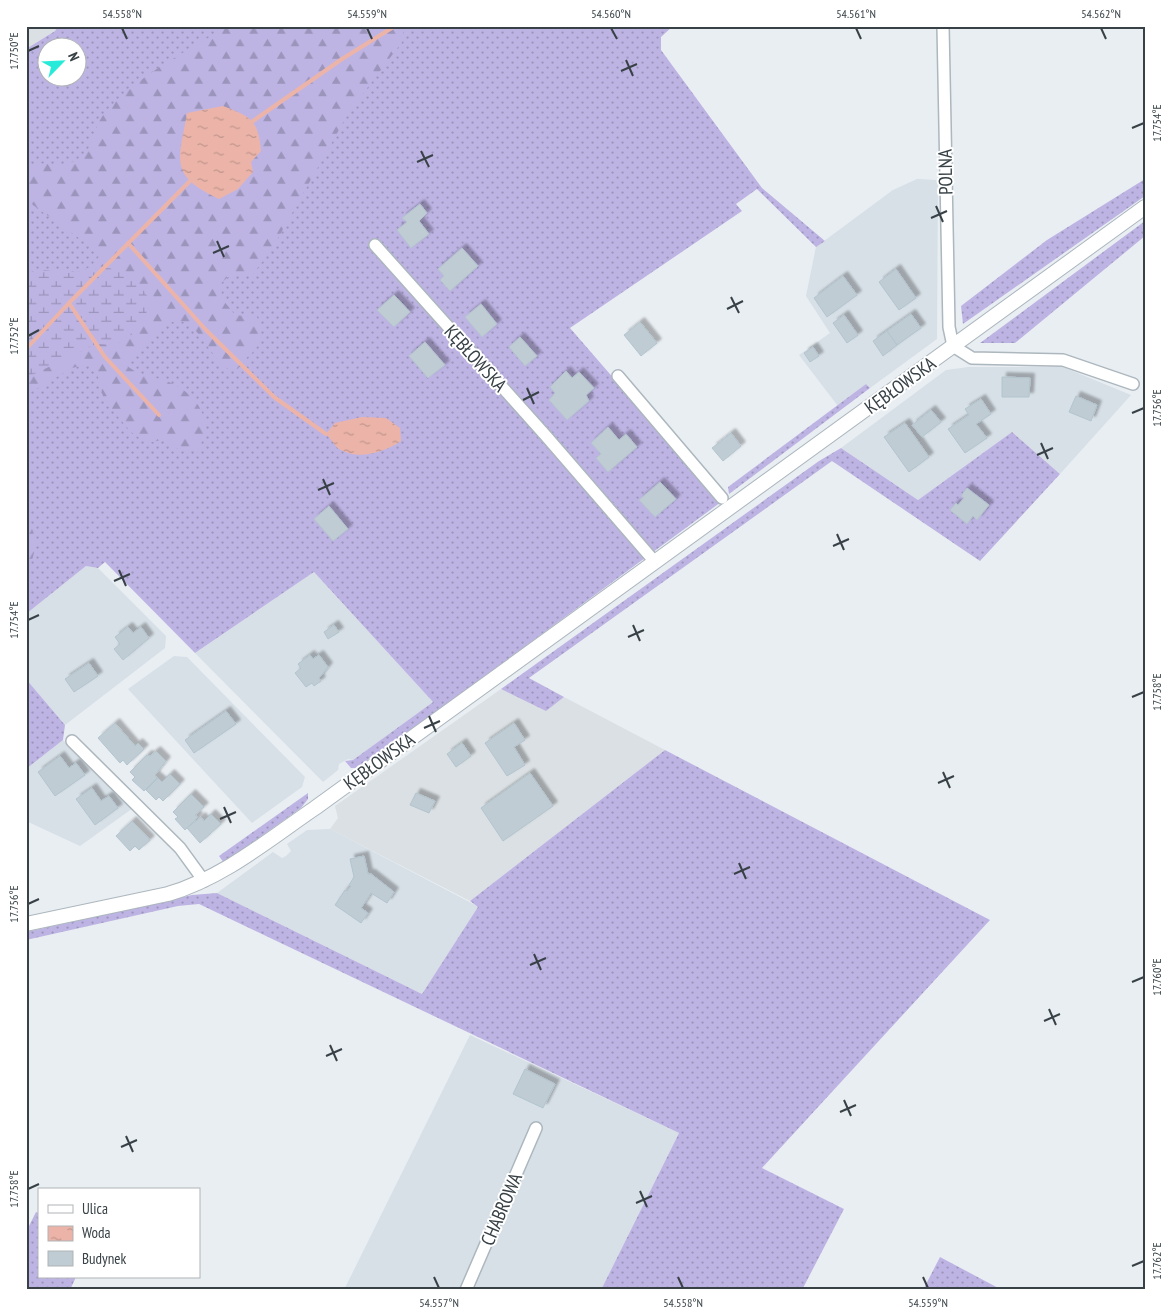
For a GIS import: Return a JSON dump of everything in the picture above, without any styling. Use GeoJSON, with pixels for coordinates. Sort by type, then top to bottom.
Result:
{"type":"FeatureCollection","features":[{"type":"Feature","properties":{"kind":"street","name":"POLNA"},"geometry":{"type":"LineString","coordinates":[[943,26],[949,327],[953,346]]}},
{"type":"Feature","properties":{"kind":"street","name":"KĘBŁOWSKA"},"geometry":{"type":"LineString","coordinates":[[26,924],[168,894],[204,881],[230,867],[1145,207]]}},
{"type":"Feature","properties":{"kind":"street","name":"KĘBŁOWSKA"},"geometry":{"type":"LineString","coordinates":[[375,245],[546,436],[655,562]]}},
{"type":"Feature","properties":{"kind":"street"},"geometry":{"type":"LineString","coordinates":[[953,346],[972,358],[1063,360],[1133,384]]}},
{"type":"Feature","properties":{"kind":"street"},"geometry":{"type":"LineString","coordinates":[[618,376],[722,498]]}},
{"type":"Feature","properties":{"kind":"street"},"geometry":{"type":"LineString","coordinates":[[72,741],[180,848],[204,881]]}},
{"type":"Feature","properties":{"kind":"street","name":"CHABROWA"},"geometry":{"type":"LineString","coordinates":[[466,1290],[536,1128]]}},
{"type":"Feature","properties":{"kind":"shaded area"},"geometry":{"type":"Polygon","coordinates":[[[26,26],[58,26],[55,31],[44,38],[38,38],[38,42],[26,49],[26,26]]]}},
{"type":"Feature","properties":{"kind":"shaded area"},"geometry":{"type":"Polygon","coordinates":[[[917,179],[938,180],[937,339],[870,388],[866,384],[838,406],[799,355],[830,333],[806,296],[816,247],[893,190],[917,179]]]}},
{"type":"Feature","properties":{"kind":"shaded area"},"geometry":{"type":"Polygon","coordinates":[[[968,367],[1063,367],[1131,395],[1060,474],[1012,432],[918,500],[841,448],[946,370],[968,367]]]}},
{"type":"Feature","properties":{"kind":"shaded area"},"geometry":{"type":"Polygon","coordinates":[[[86,566],[98,568],[166,636],[165,648],[65,725],[26,679],[26,614],[86,566]]]}},
{"type":"Feature","properties":{"kind":"shaded area"},"geometry":{"type":"Polygon","coordinates":[[[314,572],[433,702],[353,760],[348,759],[339,764],[338,770],[323,782],[195,653],[314,572]]]}},
{"type":"Feature","properties":{"kind":"shaded area"},"geometry":{"type":"Polygon","coordinates":[[[174,656],[187,657],[305,777],[302,787],[252,823],[128,689],[174,656]]]}},
{"type":"Feature","properties":{"kind":"shaded area"},"geometry":{"type":"Polygon","coordinates":[[[501,689],[546,710],[564,697],[665,750],[470,901],[330,829],[338,818],[335,806],[501,689]]]}},
{"type":"Feature","properties":{"kind":"shaded area"},"geometry":{"type":"Polygon","coordinates":[[[63,740],[133,808],[80,846],[26,821],[26,769],[63,740]]]}},
{"type":"Feature","properties":{"kind":"shaded area"},"geometry":{"type":"Polygon","coordinates":[[[330,829],[479,907],[422,994],[217,893],[273,852],[282,858],[286,856],[291,851],[287,844],[307,830],[330,829]]]}},
{"type":"Feature","properties":{"kind":"shaded area"},"geometry":{"type":"Polygon","coordinates":[[[470,1035],[679,1133],[601,1290],[344,1290],[470,1035]]]}},
{"type":"Feature","properties":{"kind":"green space"},"geometry":{"type":"Polygon","coordinates":[[[58,26],[673,26],[661,37],[661,50],[762,188],[825,241],[816,247],[757,189],[736,204],[742,211],[570,328],[721,502],[440,709],[356,768],[351,768],[345,761],[353,760],[433,702],[314,572],[195,653],[105,562],[98,568],[86,566],[26,614],[26,49],[38,42],[38,88],[88,88],[88,38],[44,38],[55,31],[58,26]]]}},
{"type":"Feature","properties":{"kind":"green space"},"geometry":{"type":"Polygon","coordinates":[[[228,26],[404,26],[402,42],[349,112],[273,247],[253,274],[228,277],[220,284],[223,300],[235,315],[257,317],[260,331],[258,345],[247,357],[243,366],[230,370],[220,362],[195,330],[187,323],[177,321],[166,325],[134,354],[129,361],[127,366],[137,372],[174,384],[182,389],[189,394],[199,407],[205,423],[203,439],[198,450],[180,450],[162,440],[147,443],[131,432],[104,400],[96,369],[88,364],[72,368],[26,395],[26,273],[47,270],[78,272],[89,267],[101,254],[26,200],[26,167],[38,164],[69,163],[81,157],[90,146],[100,120],[117,100],[146,76],[228,26]]]}},
{"type":"Feature","properties":{"kind":"green space"},"geometry":{"type":"Polygon","coordinates":[[[1145,179],[1145,196],[963,324],[961,306],[1047,240],[1145,179]]]}},
{"type":"Feature","properties":{"kind":"green space"},"geometry":{"type":"Polygon","coordinates":[[[1145,221],[1145,236],[1015,343],[980,343],[1145,221]]]}},
{"type":"Feature","properties":{"kind":"green space"},"geometry":{"type":"Polygon","coordinates":[[[93,266],[121,271],[139,285],[151,301],[143,321],[133,334],[114,345],[96,344],[26,378],[26,273],[51,270],[75,274],[93,266]]]}},
{"type":"Feature","properties":{"kind":"green space"},"geometry":{"type":"Polygon","coordinates":[[[866,384],[870,388],[729,494],[728,487],[866,384]]]}},
{"type":"Feature","properties":{"kind":"green space"},"geometry":{"type":"Polygon","coordinates":[[[1012,432],[1060,474],[980,561],[832,461],[529,678],[564,697],[546,711],[501,689],[819,461],[841,448],[918,500],[1012,432]]]}},
{"type":"Feature","properties":{"kind":"green space"},"geometry":{"type":"Polygon","coordinates":[[[26,516],[30,523],[35,544],[33,558],[26,571],[26,516]]]}},
{"type":"Feature","properties":{"kind":"green space"},"geometry":{"type":"Polygon","coordinates":[[[26,679],[65,725],[63,740],[26,769],[26,679]]]}},
{"type":"Feature","properties":{"kind":"green space"},"geometry":{"type":"Polygon","coordinates":[[[665,750],[990,920],[762,1168],[844,1209],[802,1290],[601,1290],[679,1133],[199,904],[178,906],[26,940],[26,932],[192,895],[217,893],[422,994],[478,907],[470,901],[665,750]]]}},
{"type":"Feature","properties":{"kind":"green space"},"geometry":{"type":"Polygon","coordinates":[[[308,793],[308,799],[301,808],[224,863],[219,856],[308,793]]]}},
{"type":"Feature","properties":{"kind":"green space"},"geometry":{"type":"Polygon","coordinates":[[[36,1212],[38,1213],[38,1278],[76,1278],[70,1290],[26,1290],[26,1232],[36,1212]]]}},
{"type":"Feature","properties":{"kind":"green space"},"geometry":{"type":"Polygon","coordinates":[[[940,1257],[1002,1290],[923,1290],[940,1257]]]}},
{"type":"Feature","properties":{"kind":"water"},"geometry":{"type":"Polygon","coordinates":[[[223,106],[240,113],[251,121],[258,132],[261,151],[251,162],[253,172],[238,189],[219,199],[191,182],[184,174],[180,155],[187,113],[223,106]]]}},
{"type":"Feature","properties":{"kind":"water"},"geometry":{"type":"Polygon","coordinates":[[[362,417],[386,418],[400,428],[401,441],[379,452],[363,455],[346,453],[339,449],[326,434],[335,423],[362,417]]]}},
{"type":"Feature","properties":{"kind":"building"},"geometry":{"type":"Polygon","coordinates":[[[420,204],[427,213],[419,221],[429,234],[411,248],[397,230],[407,222],[402,218],[420,204]]]}},
{"type":"Feature","properties":{"kind":"building"},"geometry":{"type":"Polygon","coordinates":[[[462,248],[478,266],[450,291],[440,280],[444,276],[438,269],[462,248]]]}},
{"type":"Feature","properties":{"kind":"building"},"geometry":{"type":"Polygon","coordinates":[[[896,269],[916,298],[899,310],[879,282],[896,269]]]}},
{"type":"Feature","properties":{"kind":"building"},"geometry":{"type":"Polygon","coordinates":[[[843,276],[857,295],[827,317],[814,298],[843,276]]]}},
{"type":"Feature","properties":{"kind":"building"},"geometry":{"type":"Polygon","coordinates":[[[394,295],[410,312],[394,327],[377,310],[394,295]]]}},
{"type":"Feature","properties":{"kind":"building"},"geometry":{"type":"Polygon","coordinates":[[[481,304],[497,324],[482,337],[465,317],[481,304]]]}},
{"type":"Feature","properties":{"kind":"building"},"geometry":{"type":"Polygon","coordinates":[[[911,314],[921,328],[897,345],[887,331],[911,314]]]}},
{"type":"Feature","properties":{"kind":"building"},"geometry":{"type":"Polygon","coordinates":[[[844,315],[858,335],[847,343],[833,323],[844,315]]]}},
{"type":"Feature","properties":{"kind":"building"},"geometry":{"type":"Polygon","coordinates":[[[640,322],[657,343],[641,356],[624,335],[640,322]]]}},
{"type":"Feature","properties":{"kind":"building"},"geometry":{"type":"Polygon","coordinates":[[[887,331],[897,345],[883,356],[873,341],[887,331]]]}},
{"type":"Feature","properties":{"kind":"building"},"geometry":{"type":"Polygon","coordinates":[[[520,337],[537,356],[525,366],[509,347],[520,337]]]}},
{"type":"Feature","properties":{"kind":"building"},"geometry":{"type":"Polygon","coordinates":[[[425,342],[445,365],[428,378],[409,356],[425,342]]]}},
{"type":"Feature","properties":{"kind":"building"},"geometry":{"type":"Polygon","coordinates":[[[813,347],[819,356],[810,362],[804,353],[813,347]]]}},
{"type":"Feature","properties":{"kind":"building"},"geometry":{"type":"Polygon","coordinates":[[[566,371],[572,378],[579,372],[594,388],[586,395],[589,401],[567,420],[549,400],[555,393],[550,387],[566,371]]]}},
{"type":"Feature","properties":{"kind":"building"},"geometry":{"type":"Polygon","coordinates":[[[1002,377],[1030,378],[1029,397],[1002,397],[1002,377]]]}},
{"type":"Feature","properties":{"kind":"building"},"geometry":{"type":"Polygon","coordinates":[[[1076,396],[1097,405],[1091,421],[1069,412],[1076,396]]]}},
{"type":"Feature","properties":{"kind":"building"},"geometry":{"type":"Polygon","coordinates":[[[981,399],[991,414],[976,424],[987,438],[965,453],[948,429],[969,415],[965,409],[981,399]]]}},
{"type":"Feature","properties":{"kind":"building"},"geometry":{"type":"Polygon","coordinates":[[[931,410],[941,422],[922,437],[912,425],[931,410]]]}},
{"type":"Feature","properties":{"kind":"building"},"geometry":{"type":"Polygon","coordinates":[[[905,423],[929,457],[909,472],[884,437],[905,423]]]}},
{"type":"Feature","properties":{"kind":"building"},"geometry":{"type":"Polygon","coordinates":[[[608,427],[619,440],[626,434],[637,447],[608,472],[596,458],[601,454],[591,443],[608,427]]]}},
{"type":"Feature","properties":{"kind":"building"},"geometry":{"type":"Polygon","coordinates":[[[731,433],[741,446],[723,461],[712,448],[731,433]]]}},
{"type":"Feature","properties":{"kind":"building"},"geometry":{"type":"Polygon","coordinates":[[[660,482],[676,499],[655,517],[639,500],[660,482]]]}},
{"type":"Feature","properties":{"kind":"building"},"geometry":{"type":"Polygon","coordinates":[[[967,488],[989,505],[977,520],[973,516],[967,524],[950,510],[964,498],[961,496],[967,488]]]}},
{"type":"Feature","properties":{"kind":"building"},"geometry":{"type":"Polygon","coordinates":[[[329,506],[348,529],[333,541],[314,519],[329,506]]]}},
{"type":"Feature","properties":{"kind":"building"},"geometry":{"type":"Polygon","coordinates":[[[334,625],[339,632],[328,639],[324,632],[334,625]]]}},
{"type":"Feature","properties":{"kind":"building"},"geometry":{"type":"Polygon","coordinates":[[[128,627],[133,633],[141,627],[149,638],[123,660],[114,649],[120,644],[115,637],[128,627]]]}},
{"type":"Feature","properties":{"kind":"building"},"geometry":{"type":"Polygon","coordinates":[[[310,655],[313,659],[319,655],[328,667],[319,678],[321,681],[314,686],[312,683],[306,687],[295,673],[301,668],[298,664],[310,655]]]}},
{"type":"Feature","properties":{"kind":"building"},"geometry":{"type":"Polygon","coordinates":[[[89,663],[98,676],[74,692],[65,679],[89,663]]]}},
{"type":"Feature","properties":{"kind":"building"},"geometry":{"type":"Polygon","coordinates":[[[226,711],[236,724],[194,753],[185,740],[226,711]]]}},
{"type":"Feature","properties":{"kind":"building"},"geometry":{"type":"Polygon","coordinates":[[[115,723],[135,746],[138,743],[144,749],[127,765],[123,760],[120,763],[98,738],[115,723]]]}},
{"type":"Feature","properties":{"kind":"building"},"geometry":{"type":"Polygon","coordinates":[[[514,723],[525,740],[514,747],[525,765],[507,776],[485,743],[514,723]]]}},
{"type":"Feature","properties":{"kind":"building"},"geometry":{"type":"Polygon","coordinates":[[[462,743],[471,756],[456,767],[447,754],[462,743]]]}},
{"type":"Feature","properties":{"kind":"building"},"geometry":{"type":"Polygon","coordinates":[[[156,751],[166,761],[155,775],[157,778],[144,791],[132,780],[135,777],[130,772],[147,755],[150,756],[156,751]]]}},
{"type":"Feature","properties":{"kind":"building"},"geometry":{"type":"Polygon","coordinates":[[[60,756],[69,768],[76,763],[85,775],[55,796],[38,772],[60,756]]]}},
{"type":"Feature","properties":{"kind":"building"},"geometry":{"type":"Polygon","coordinates":[[[530,773],[553,806],[503,841],[481,808],[530,773]]]}},
{"type":"Feature","properties":{"kind":"building"},"geometry":{"type":"Polygon","coordinates":[[[170,774],[180,784],[163,801],[159,797],[156,800],[146,790],[158,778],[162,782],[170,774]]]}},
{"type":"Feature","properties":{"kind":"building"},"geometry":{"type":"Polygon","coordinates":[[[92,788],[101,801],[109,796],[118,808],[95,825],[76,799],[92,788]]]}},
{"type":"Feature","properties":{"kind":"building"},"geometry":{"type":"Polygon","coordinates":[[[416,793],[435,801],[429,813],[410,805],[416,793]]]}},
{"type":"Feature","properties":{"kind":"building"},"geometry":{"type":"Polygon","coordinates":[[[191,794],[204,807],[195,815],[198,817],[185,830],[175,819],[178,817],[173,812],[191,794]]]}},
{"type":"Feature","properties":{"kind":"building"},"geometry":{"type":"Polygon","coordinates":[[[211,814],[221,824],[200,843],[187,828],[201,817],[204,821],[211,814]]]}},
{"type":"Feature","properties":{"kind":"building"},"geometry":{"type":"Polygon","coordinates":[[[132,821],[150,840],[139,850],[135,846],[130,851],[116,836],[132,821]]]}},
{"type":"Feature","properties":{"kind":"building"},"geometry":{"type":"Polygon","coordinates":[[[364,856],[368,874],[371,874],[394,892],[387,903],[371,893],[361,908],[368,913],[361,923],[335,905],[345,890],[347,891],[351,886],[349,885],[354,877],[350,859],[364,856]]]}},
{"type":"Feature","properties":{"kind":"building"},"geometry":{"type":"Polygon","coordinates":[[[525,1069],[555,1084],[543,1108],[513,1094],[525,1069]]]}},
{"type":"Feature","properties":{"kind":"waterway"},"geometry":{"type":"LineString","coordinates":[[253,121],[342,59],[395,26]]}},
{"type":"Feature","properties":{"kind":"waterway"},"geometry":{"type":"LineString","coordinates":[[26,349],[190,181]]}},
{"type":"Feature","properties":{"kind":"waterway"},"geometry":{"type":"LineString","coordinates":[[128,243],[206,330],[274,397],[326,434]]}},
{"type":"Feature","properties":{"kind":"waterway"},"geometry":{"type":"LineString","coordinates":[[69,303],[105,357],[159,415]]}}]}
